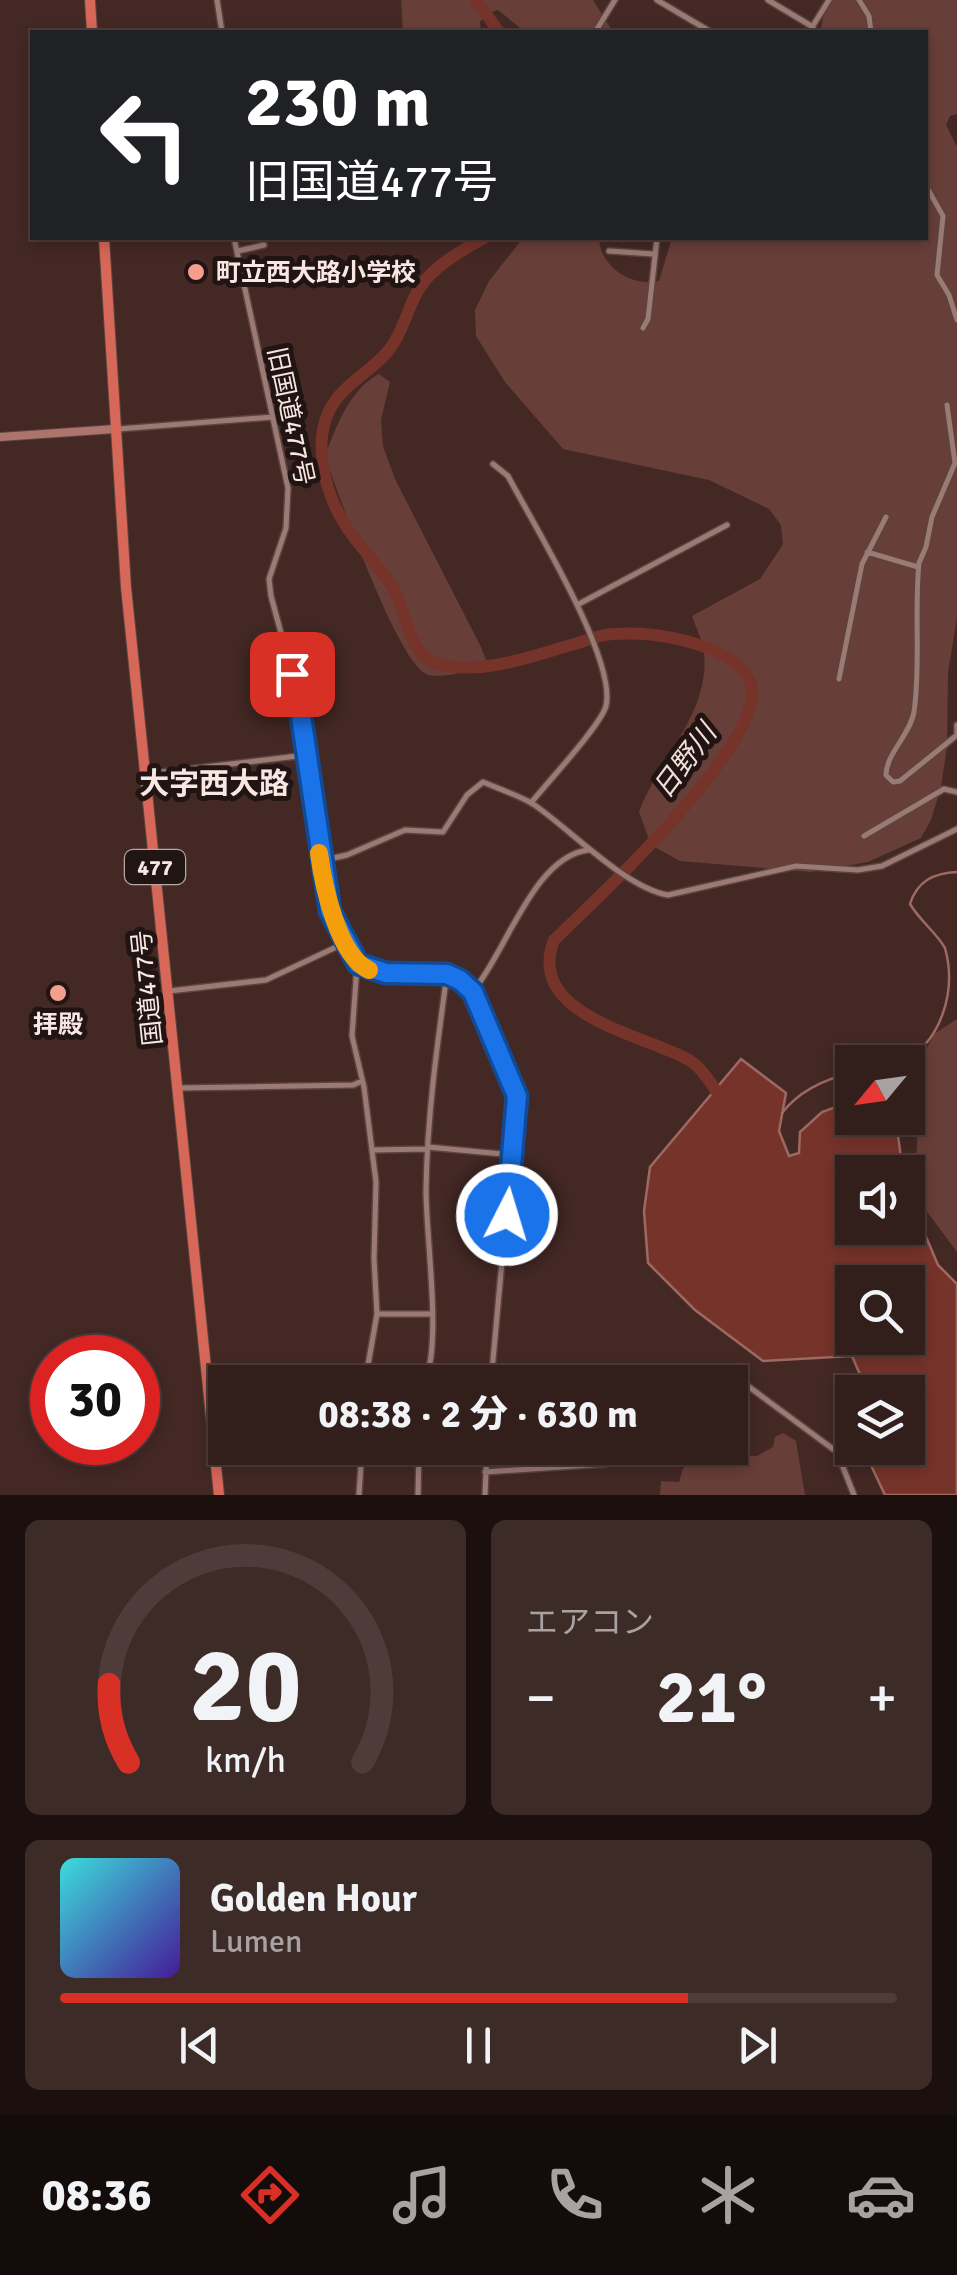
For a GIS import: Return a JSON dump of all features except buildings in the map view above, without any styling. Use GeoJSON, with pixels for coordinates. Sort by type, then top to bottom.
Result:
{"type":"FeatureCollection","features":[{"type":"Feature","properties":{"kind":"highway"},"geometry":{"type":"LineString","coordinates":[[90,0],[92,30]]}},
{"type":"Feature","properties":{"kind":"highway","name":"国道477号"},"geometry":{"type":"LineString","coordinates":[[104,240],[126,587],[219,1495]]}},
{"type":"Feature","properties":{"kind":"street"},"geometry":{"type":"LineString","coordinates":[[217,0],[222,30]]}},
{"type":"Feature","properties":{"kind":"street"},"geometry":{"type":"LineString","coordinates":[[599,30],[615,0]]}},
{"type":"Feature","properties":{"kind":"street"},"geometry":{"type":"LineString","coordinates":[[658,0],[708,30]]}},
{"type":"Feature","properties":{"kind":"street"},"geometry":{"type":"LineString","coordinates":[[768,0],[811,30],[829,0]]}},
{"type":"Feature","properties":{"kind":"street"},"geometry":{"type":"LineString","coordinates":[[858,0],[868,16],[870,30]]}},
{"type":"Feature","properties":{"kind":"street"},"geometry":{"type":"LineString","coordinates":[[928,189],[944,216],[937,275],[957,320]]}},
{"type":"Feature","properties":{"kind":"street","name":"旧国道477号"},"geometry":{"type":"LineString","coordinates":[[234,240],[288,488],[286,528],[269,579],[275,616],[298,696],[330,911],[358,964]]}},
{"type":"Feature","properties":{"kind":"street"},"geometry":{"type":"LineString","coordinates":[[643,328],[648,319],[657,240]]}},
{"type":"Feature","properties":{"kind":"street"},"geometry":{"type":"LineString","coordinates":[[237,251],[264,244]]}},
{"type":"Feature","properties":{"kind":"street"},"geometry":{"type":"LineString","coordinates":[[609,251],[654,254]]}},
{"type":"Feature","properties":{"kind":"street"},"geometry":{"type":"LineString","coordinates":[[946,405],[955,463],[953,476],[932,518],[918,567],[915,706],[904,739],[887,764],[886,775],[892,782],[900,781],[957,736],[957,725]]}},
{"type":"Feature","properties":{"kind":"street"},"geometry":{"type":"LineString","coordinates":[[0,437],[273,417]]}},
{"type":"Feature","properties":{"kind":"street"},"geometry":{"type":"LineString","coordinates":[[493,464],[508,476],[589,626],[606,683],[605,710],[531,803]]}},
{"type":"Feature","properties":{"kind":"street"},"geometry":{"type":"LineString","coordinates":[[839,679],[867,552],[886,516]]}},
{"type":"Feature","properties":{"kind":"street"},"geometry":{"type":"LineString","coordinates":[[577,606],[727,526]]}},
{"type":"Feature","properties":{"kind":"street"},"geometry":{"type":"LineString","coordinates":[[867,552],[918,567]]}},
{"type":"Feature","properties":{"kind":"street"},"geometry":{"type":"LineString","coordinates":[[146,774],[306,755]]}},
{"type":"Feature","properties":{"kind":"street"},"geometry":{"type":"LineString","coordinates":[[320,861],[347,855],[405,830],[443,832],[479,782],[531,803],[588,850],[645,886],[668,895],[796,866],[874,868],[957,829]]}},
{"type":"Feature","properties":{"kind":"street"},"geometry":{"type":"LineString","coordinates":[[864,836],[944,789],[957,792]]}},
{"type":"Feature","properties":{"kind":"street"},"geometry":{"type":"LineString","coordinates":[[473,992],[532,894],[566,858],[588,850]]}},
{"type":"Feature","properties":{"kind":"street"},"geometry":{"type":"LineString","coordinates":[[168,991],[266,980],[347,942]]}},
{"type":"Feature","properties":{"kind":"street"},"geometry":{"type":"LineString","coordinates":[[368,1365],[377,1314],[376,1182],[352,1036],[354,971],[358,964],[386,973],[447,974],[460,980],[473,992],[517,1096],[493,1365]]}},
{"type":"Feature","properties":{"kind":"street"},"geometry":{"type":"LineString","coordinates":[[427,1365],[432,1314],[428,1148],[447,974]]}},
{"type":"Feature","properties":{"kind":"street"},"geometry":{"type":"LineString","coordinates":[[178,1088],[362,1081]]}},
{"type":"Feature","properties":{"kind":"street"},"geometry":{"type":"LineString","coordinates":[[372,1150],[428,1148],[513,1155]]}},
{"type":"Feature","properties":{"kind":"street"},"geometry":{"type":"LineString","coordinates":[[377,1314],[432,1314]]}},
{"type":"Feature","properties":{"kind":"street"},"geometry":{"type":"LineString","coordinates":[[748,1385],[837,1452],[854,1495]]}},
{"type":"Feature","properties":{"kind":"street"},"geometry":{"type":"LineString","coordinates":[[359,1495],[361,1465]]}},
{"type":"Feature","properties":{"kind":"street"},"geometry":{"type":"LineString","coordinates":[[418,1495],[419,1465]]}},
{"type":"Feature","properties":{"kind":"street"},"geometry":{"type":"LineString","coordinates":[[485,1465],[485,1495]]}},
{"type":"Feature","properties":{"kind":"street"},"geometry":{"type":"LineString","coordinates":[[484,1472],[590,1465]]}},
{"type":"Feature","properties":{"kind":"shaded area"},"geometry":{"type":"Polygon","coordinates":[[[401,0],[593,0],[612,30],[523,30],[498,10],[488,13],[480,22],[481,30],[403,30],[401,0]]]}},
{"type":"Feature","properties":{"kind":"shaded area"},"geometry":{"type":"Polygon","coordinates":[[[827,0],[957,0],[957,114],[950,116],[946,125],[957,147],[957,618],[948,672],[947,747],[941,787],[921,838],[868,862],[811,872],[680,861],[651,845],[639,812],[699,697],[704,654],[692,616],[760,579],[783,544],[781,525],[769,509],[709,480],[563,449],[505,382],[476,336],[475,310],[489,281],[521,240],[599,240],[605,258],[619,273],[648,282],[659,281],[671,240],[928,240],[928,30],[820,30],[827,0]]]}},
{"type":"Feature","properties":{"kind":"shaded area"},"geometry":{"type":"Polygon","coordinates":[[[379,374],[390,382],[381,420],[383,446],[395,479],[481,647],[486,660],[476,670],[434,676],[416,665],[386,613],[325,457],[352,399],[379,374]]]}},
{"type":"Feature","properties":{"kind":"shaded area"},"geometry":{"type":"Polygon","coordinates":[[[957,1019],[957,1252],[925,1209],[925,1155],[917,1155],[917,1135],[925,1135],[925,1052],[934,1034],[957,1019]]]}},
{"type":"Feature","properties":{"kind":"shaded area"},"geometry":{"type":"Polygon","coordinates":[[[741,1059],[786,1093],[779,1131],[789,1156],[799,1153],[800,1132],[822,1112],[835,1107],[835,1135],[898,1135],[901,1155],[835,1155],[835,1245],[925,1245],[925,1234],[938,1265],[957,1284],[957,1495],[885,1495],[871,1465],[925,1465],[925,1375],[860,1375],[852,1356],[763,1361],[695,1310],[648,1263],[644,1211],[650,1167],[741,1059]]]}},
{"type":"Feature","properties":{"kind":"shaded area"},"geometry":{"type":"Polygon","coordinates":[[[783,1433],[796,1441],[805,1495],[660,1495],[661,1481],[679,1482],[686,1465],[748,1465],[748,1456],[757,1456],[773,1447],[775,1437],[783,1433]]]}},
{"type":"Feature","properties":{"kind":"waterway","name":"日野川"},"geometry":{"type":"LineString","coordinates":[[476,0],[498,30]]}},
{"type":"Feature","properties":{"kind":"waterway","name":"日野川"},"geometry":{"type":"LineString","coordinates":[[481,240],[432,273],[415,296],[389,350],[335,401],[323,430],[326,479],[344,523],[388,581],[415,643],[428,660],[455,667],[490,666],[600,636],[641,634],[705,647],[734,662],[748,677],[752,689],[747,715],[730,747],[672,821],[554,940],[550,966],[556,987],[572,1004],[618,1030],[689,1060],[704,1073],[724,1102]]}},
{"type":"Feature","properties":{"kind":"waterway"},"geometry":{"type":"LineString","coordinates":[[924,1045],[936,1029],[947,998],[948,965],[945,948],[910,904],[917,889],[928,880],[957,872]]}},
{"type":"Feature","properties":{"kind":"waterway"},"geometry":{"type":"LineString","coordinates":[[782,1113],[796,1098],[835,1078]]}},
{"type":"Feature","properties":{"kind":"slow traffic"},"geometry":{"type":"LineString","coordinates":[[319,853],[330,911],[358,964],[369,970]]}},
{"type":"Feature","properties":{"kind":"place","name":"町立西大路小学校"},"geometry":{"type":"Point","coordinates":[196,272]}},
{"type":"Feature","properties":{"kind":"place","name":"拝殿"},"geometry":{"type":"Point","coordinates":[58,993]}},
{"type":"Feature","properties":{"kind":"district","name":"大字西大路"},"geometry":{"type":"Point","coordinates":[214,784]}},
{"type":"Feature","properties":{"kind":"route"},"geometry":{"type":"LineString","coordinates":[[292,674],[332,916],[358,964],[364,968],[386,973],[447,974],[468,985],[517,1096],[507,1215]]}}]}
